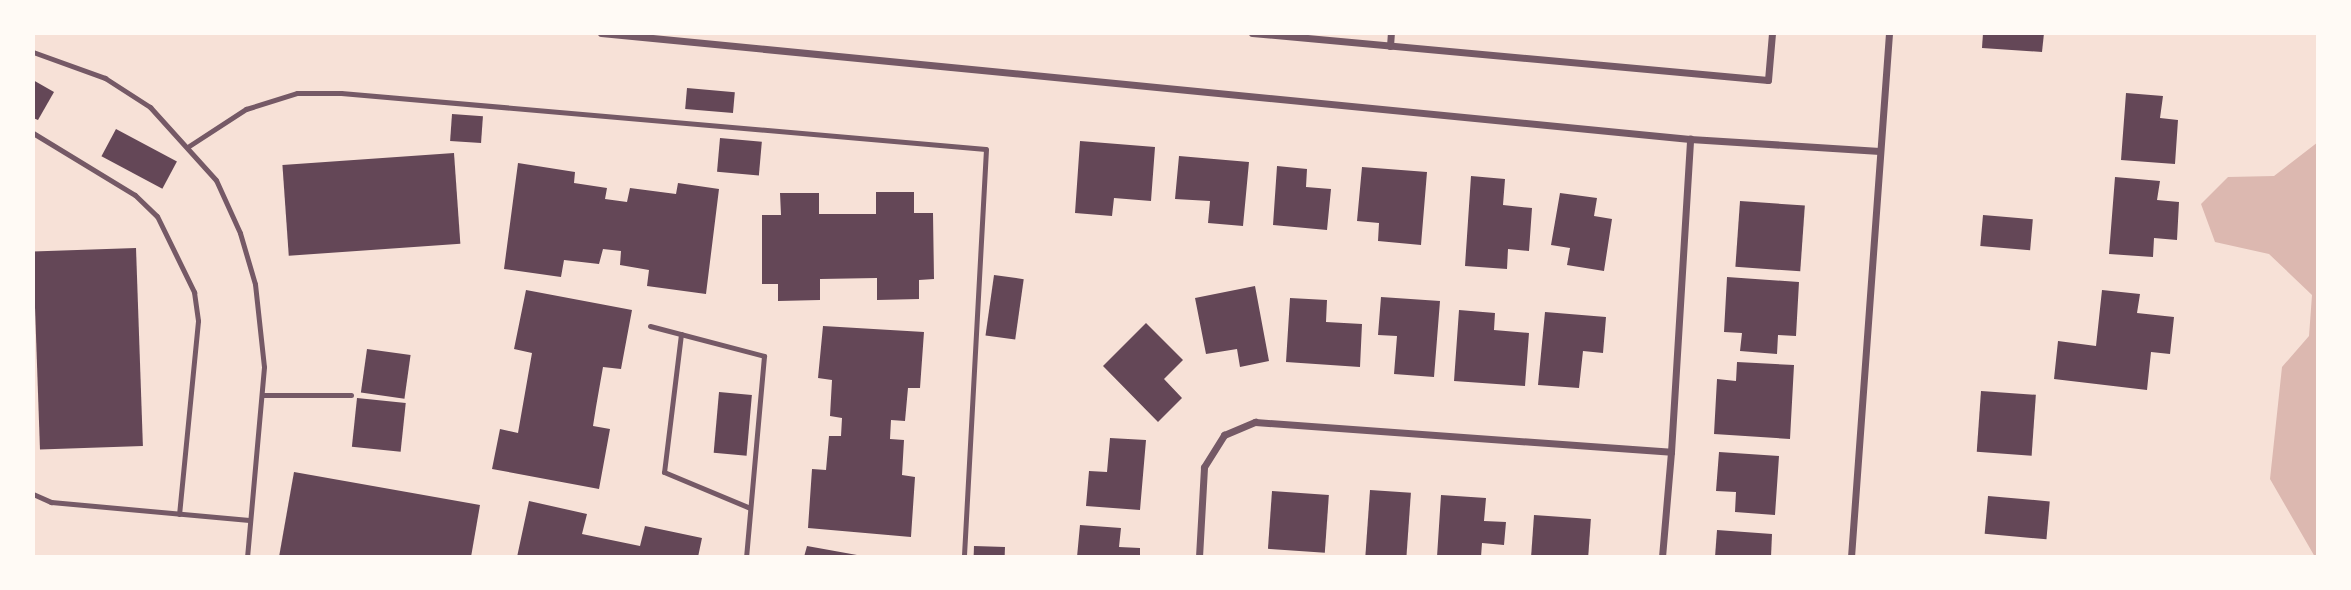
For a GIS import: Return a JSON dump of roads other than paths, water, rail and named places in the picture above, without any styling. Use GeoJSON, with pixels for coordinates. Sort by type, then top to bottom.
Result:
{"type":"FeatureCollection","features":[{"type":"Feature","properties":{"kind":"street"},"geometry":{"type":"LineString","coordinates":[[601,33],[1690,139],[1880,151]]}},
{"type":"Feature","properties":{"kind":"street"},"geometry":{"type":"LineString","coordinates":[[1252,33],[1768,80],[1772,33]]}},
{"type":"Feature","properties":{"kind":"street"},"geometry":{"type":"LineString","coordinates":[[1390,46],[1391,33]]}},
{"type":"Feature","properties":{"kind":"street"},"geometry":{"type":"LineString","coordinates":[[1851,557],[1889,33]]}},
{"type":"Feature","properties":{"kind":"street"},"geometry":{"type":"LineString","coordinates":[[1662,557],[1690,139]]}},
{"type":"Feature","properties":{"kind":"street"},"geometry":{"type":"LineString","coordinates":[[1199,557],[1204,467],[1224,435],[1255,422],[1671,452]]}},
{"type":"Feature","properties":{"kind":"lane"},"geometry":{"type":"LineString","coordinates":[[33,52],[105,78],[149,107],[189,146],[216,180],[255,284],[263,395],[247,557]]}},
{"type":"Feature","properties":{"kind":"lane"},"geometry":{"type":"LineString","coordinates":[[189,146],[246,109],[297,93],[341,93],[986,149],[964,557]]}},
{"type":"Feature","properties":{"kind":"lane"},"geometry":{"type":"LineString","coordinates":[[33,133],[135,195],[158,216],[194,292],[198,321],[179,514]]}},
{"type":"Feature","properties":{"kind":"lane"},"geometry":{"type":"LineString","coordinates":[[650,326],[764,356],[746,557]]}},
{"type":"Feature","properties":{"kind":"lane"},"geometry":{"type":"LineString","coordinates":[[681,334],[664,472],[750,508]]}},
{"type":"Feature","properties":{"kind":"lane"},"geometry":{"type":"LineString","coordinates":[[263,395],[351,396]]}},
{"type":"Feature","properties":{"kind":"lane"},"geometry":{"type":"LineString","coordinates":[[33,494],[51,502],[249,520]]}}]}
